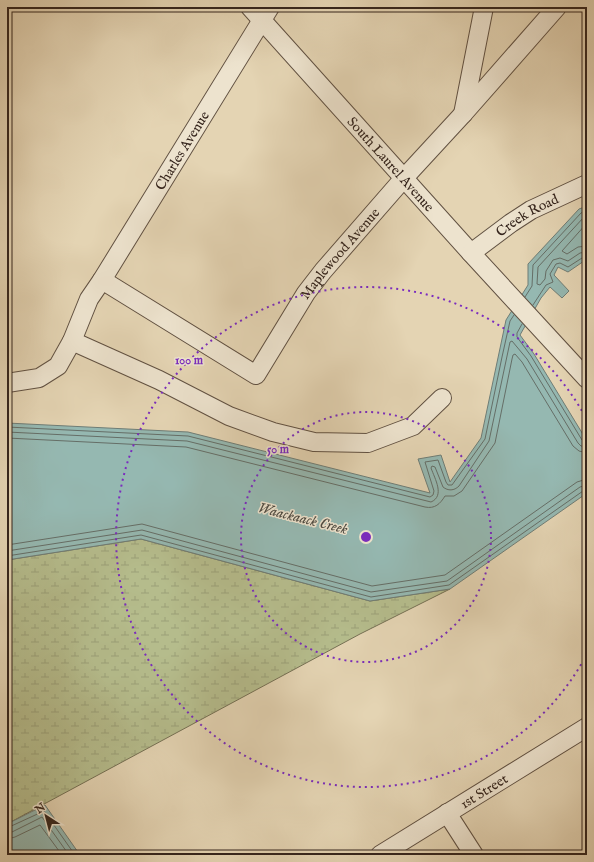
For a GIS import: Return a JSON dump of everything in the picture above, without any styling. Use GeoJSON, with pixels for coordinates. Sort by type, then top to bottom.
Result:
{"type":"FeatureCollection","features":[{"type":"Feature","properties":{"kind":"street"},"geometry":{"type":"LineString","coordinates":[[463,114],[484,7]]}},
{"type":"Feature","properties":{"kind":"street","name":"Maplewood Avenue"},"geometry":{"type":"LineString","coordinates":[[102,280],[256,375],[306,293],[323,271],[557,7]]}},
{"type":"Feature","properties":{"kind":"street","name":"South Laurel Avenue"},"geometry":{"type":"LineString","coordinates":[[260,11],[404,178],[587,379]]}},
{"type":"Feature","properties":{"kind":"street","name":"Charles Avenue"},"geometry":{"type":"LineString","coordinates":[[7,383],[39,378],[58,366],[72,341],[89,299],[102,280],[260,11]]}},
{"type":"Feature","properties":{"kind":"street","name":"Creek Road"},"geometry":{"type":"LineString","coordinates":[[471,253],[531,210],[587,184]]}},
{"type":"Feature","properties":{"kind":"street"},"geometry":{"type":"LineString","coordinates":[[72,341],[159,380],[228,416],[273,432],[314,442],[368,443],[413,426],[442,398]]}},
{"type":"Feature","properties":{"kind":"street","name":"1st Street"},"geometry":{"type":"LineString","coordinates":[[380,855],[587,727]]}},
{"type":"Feature","properties":{"kind":"street"},"geometry":{"type":"LineString","coordinates":[[447,813],[474,855]]}},
{"type":"Feature","properties":{"kind":"green space"},"geometry":{"type":"Polygon","coordinates":[[[141,539],[370,601],[450,589],[360,634],[7,824],[7,560],[141,539]]]}},
{"type":"Feature","properties":{"kind":"water","name":"Waackaack Creek"},"geometry":{"type":"Polygon","coordinates":[[[587,206],[587,263],[584,261],[568,272],[558,267],[554,275],[569,291],[562,298],[550,287],[541,298],[520,335],[534,354],[587,441],[587,493],[450,589],[370,601],[141,539],[7,560],[7,423],[188,432],[430,493],[418,459],[441,455],[450,482],[481,438],[506,320],[528,285],[528,264],[579,209],[587,206]]]}},
{"type":"Feature","properties":{"kind":"water"},"geometry":{"type":"Polygon","coordinates":[[[45,805],[80,855],[7,855],[7,824],[45,805]]]}}]}
